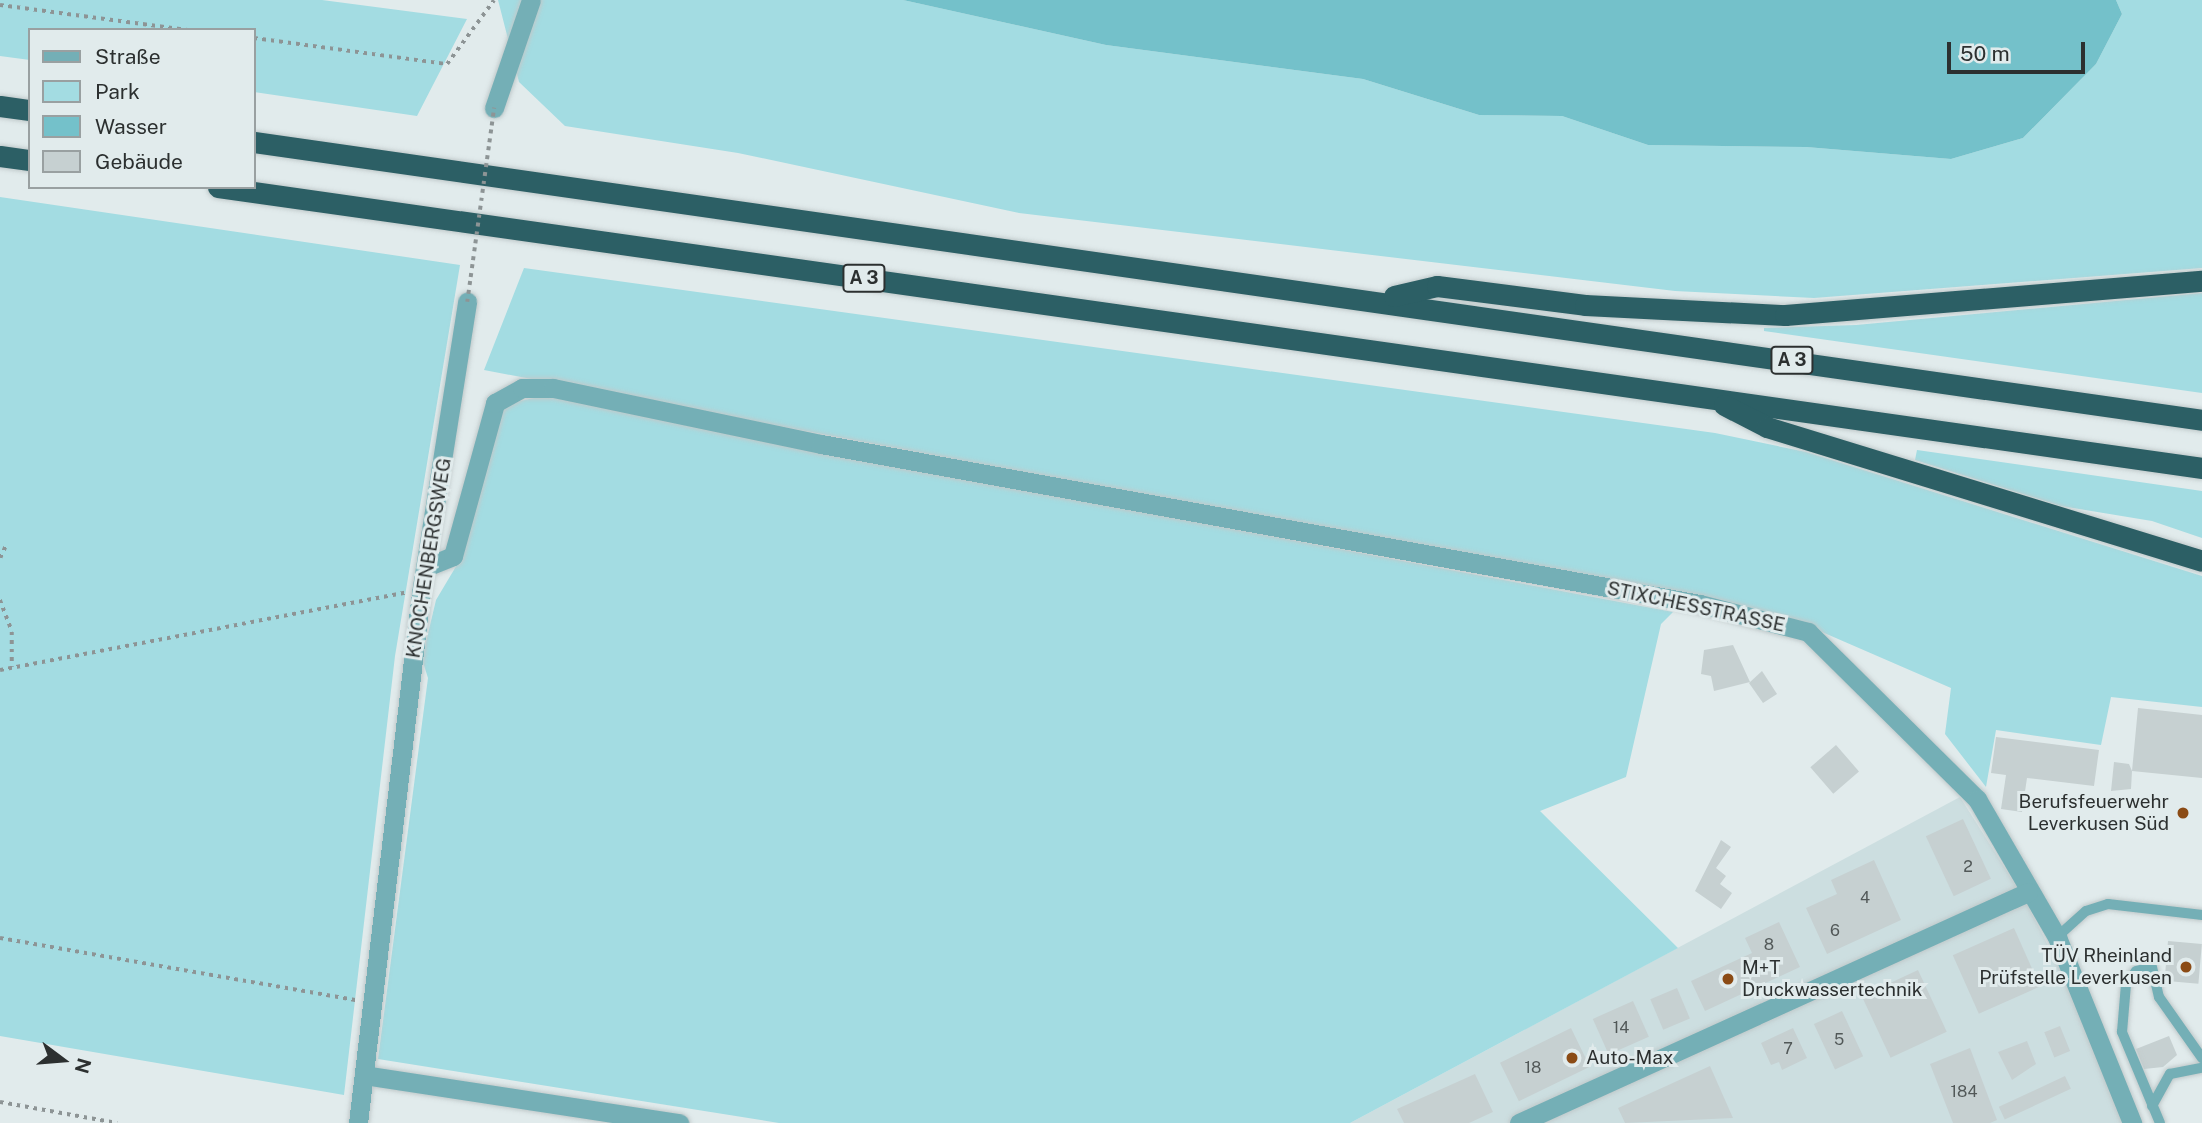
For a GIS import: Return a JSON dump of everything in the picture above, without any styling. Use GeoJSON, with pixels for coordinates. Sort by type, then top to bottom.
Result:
{"type":"FeatureCollection","features":[{"type":"Feature","properties":{"kind":"highway"},"geometry":{"type":"LineString","coordinates":[[0,106],[28,110]]}},
{"type":"Feature","properties":{"kind":"highway","name":"A 3"},"geometry":{"type":"LineString","coordinates":[[256,142],[1382,299],[2202,420]]}},
{"type":"Feature","properties":{"kind":"highway"},"geometry":{"type":"LineString","coordinates":[[0,156],[28,160]]}},
{"type":"Feature","properties":{"kind":"highway","name":"A 3"},"geometry":{"type":"LineString","coordinates":[[232,189],[2202,468]]}},
{"type":"Feature","properties":{"kind":"highway"},"geometry":{"type":"LineString","coordinates":[[1382,299],[1437,286],[1599,306],[1785,315],[2202,281]]}},
{"type":"Feature","properties":{"kind":"highway"},"geometry":{"type":"LineString","coordinates":[[1707,396],[1767,427],[2202,561]]}},
{"type":"Feature","properties":{"kind":"street"},"geometry":{"type":"LineString","coordinates":[[494,108],[531,0]]}},
{"type":"Feature","properties":{"kind":"street","name":"KNOCHENBERGSWEG"},"geometry":{"type":"LineString","coordinates":[[358,1123],[369,1001],[421,593],[467,303]]}},
{"type":"Feature","properties":{"kind":"street","name":"STIXCHESSTRASSE"},"geometry":{"type":"LineString","coordinates":[[426,567],[453,556],[489,414],[522,388],[553,388],[1202,514],[1700,604],[1808,632],[1977,799],[2028,892],[2057,937],[2132,1123]]}},
{"type":"Feature","properties":{"kind":"street"},"geometry":{"type":"LineString","coordinates":[[1519,1123],[2028,892]]}},
{"type":"Feature","properties":{"kind":"street"},"geometry":{"type":"LineString","coordinates":[[363,1075],[679,1123]]}},
{"type":"Feature","properties":{"kind":"lane"},"geometry":{"type":"LineString","coordinates":[[2057,937],[2086,911],[2108,904],[2202,915]]}},
{"type":"Feature","properties":{"kind":"lane"},"geometry":{"type":"LineString","coordinates":[[2160,1123],[2129,1055],[2122,1009],[2126,984],[2136,971],[2152,967],[2159,997],[2202,1058]]}},
{"type":"Feature","properties":{"kind":"lane"},"geometry":{"type":"LineString","coordinates":[[2152,1106],[2170,1074],[2202,1069]]}},
{"type":"Feature","properties":{"kind":"path"},"geometry":{"type":"LineString","coordinates":[[256,38],[447,64],[494,0]]}},
{"type":"Feature","properties":{"kind":"path"},"geometry":{"type":"LineString","coordinates":[[0,5],[172,28]]}},
{"type":"Feature","properties":{"kind":"path"},"geometry":{"type":"LineString","coordinates":[[467,303],[494,108]]}},
{"type":"Feature","properties":{"kind":"path"},"geometry":{"type":"LineString","coordinates":[[0,558],[6,545]]}},
{"type":"Feature","properties":{"kind":"path"},"geometry":{"type":"LineString","coordinates":[[0,670],[421,593]]}},
{"type":"Feature","properties":{"kind":"path"},"geometry":{"type":"LineString","coordinates":[[0,600],[12,632],[12,667]]}},
{"type":"Feature","properties":{"kind":"path"},"geometry":{"type":"LineString","coordinates":[[0,938],[369,1001]]}},
{"type":"Feature","properties":{"kind":"path"},"geometry":{"type":"LineString","coordinates":[[0,1102],[117,1123]]}},
{"type":"Feature","properties":{"kind":"shaded area"},"geometry":{"type":"Polygon","coordinates":[[[1960,797],[2025,900],[2118,1084],[2130,1123],[1350,1123],[1960,797]]]}},
{"type":"Feature","properties":{"kind":"green space"},"geometry":{"type":"Polygon","coordinates":[[[0,0],[322,0],[467,19],[417,116],[256,92],[256,28],[28,28],[28,60],[0,56],[0,0]]]}},
{"type":"Feature","properties":{"kind":"green space"},"geometry":{"type":"Polygon","coordinates":[[[498,0],[903,0],[1106,45],[1363,79],[1479,115],[1562,116],[1648,145],[1806,147],[1951,159],[2023,138],[2096,64],[2122,14],[2116,0],[2202,0],[2202,268],[1814,298],[1675,291],[1019,213],[738,153],[565,126],[519,82],[498,0]]]}},
{"type":"Feature","properties":{"kind":"green space"},"geometry":{"type":"Polygon","coordinates":[[[0,197],[460,265],[395,656],[344,1095],[0,1036],[0,197]]]}},
{"type":"Feature","properties":{"kind":"green space"},"geometry":{"type":"Polygon","coordinates":[[[524,268],[1715,433],[1806,452],[2202,576],[2202,707],[2111,697],[2101,745],[1996,730],[1986,787],[1945,734],[1951,688],[1822,632],[1699,600],[484,370],[524,268]]]}},
{"type":"Feature","properties":{"kind":"green space"},"geometry":{"type":"Polygon","coordinates":[[[2202,293],[2202,393],[1764,331],[1764,328],[1856,325],[2202,293]]]}},
{"type":"Feature","properties":{"kind":"green space"},"geometry":{"type":"Polygon","coordinates":[[[553,394],[819,451],[1673,612],[1661,624],[1626,777],[1540,811],[1678,948],[1350,1123],[779,1123],[378,1059],[428,678],[422,659],[436,600],[461,558],[492,427],[505,404],[553,394]]]}},
{"type":"Feature","properties":{"kind":"green space"},"geometry":{"type":"Polygon","coordinates":[[[1917,450],[2202,491],[2202,538],[2152,521],[2061,506],[1915,460],[1917,450]]]}},
{"type":"Feature","properties":{"kind":"water"},"geometry":{"type":"Polygon","coordinates":[[[903,0],[2116,0],[2122,14],[2096,64],[2023,138],[1951,159],[1806,147],[1648,145],[1562,116],[1479,115],[1363,79],[1106,45],[903,0]]]}},
{"type":"Feature","properties":{"kind":"building"},"geometry":{"type":"Polygon","coordinates":[[[1733,645],[1750,682],[1714,691],[1711,676],[1701,674],[1704,650],[1733,645]]]}},
{"type":"Feature","properties":{"kind":"building"},"geometry":{"type":"Polygon","coordinates":[[[1762,671],[1777,694],[1763,703],[1749,683],[1762,671]]]}},
{"type":"Feature","properties":{"kind":"building"},"geometry":{"type":"Polygon","coordinates":[[[2138,708],[2202,715],[2202,778],[2132,771],[2138,708]]]}},
{"type":"Feature","properties":{"kind":"building"},"geometry":{"type":"Polygon","coordinates":[[[1996,737],[2099,750],[2094,786],[2027,778],[2022,812],[2001,809],[2006,775],[1991,773],[1996,737]]]}},
{"type":"Feature","properties":{"kind":"building"},"geometry":{"type":"Polygon","coordinates":[[[1836,745],[1859,771],[1833,794],[1810,767],[1836,745]]]}},
{"type":"Feature","properties":{"kind":"building"},"geometry":{"type":"Polygon","coordinates":[[[2114,762],[2129,764],[2132,771],[2131,789],[2111,791],[2114,762]]]}},
{"type":"Feature","properties":{"kind":"building"},"geometry":{"type":"Polygon","coordinates":[[[1963,819],[1991,879],[1954,896],[1926,836],[1963,819]]]}},
{"type":"Feature","properties":{"kind":"building"},"geometry":{"type":"Polygon","coordinates":[[[1721,840],[1731,847],[1716,868],[1726,876],[1720,884],[1732,893],[1721,909],[1695,891],[1721,840]]]}},
{"type":"Feature","properties":{"kind":"building"},"geometry":{"type":"Polygon","coordinates":[[[1874,860],[1901,920],[1827,954],[1806,908],[1837,894],[1831,880],[1874,860]]]}},
{"type":"Feature","properties":{"kind":"building"},"geometry":{"type":"Polygon","coordinates":[[[1779,922],[1800,967],[1705,1011],[1691,981],[1752,953],[1745,938],[1779,922]]]}},
{"type":"Feature","properties":{"kind":"building"},"geometry":{"type":"Polygon","coordinates":[[[2014,928],[2040,986],[1979,1014],[1953,955],[2014,928]]]}},
{"type":"Feature","properties":{"kind":"building","name":"TÜV Rheinland Prüfstelle Leverkusen"},"geometry":{"type":"Polygon","coordinates":[[[2168,941],[2202,944],[2198,984],[2165,981],[2168,941]]]}},
{"type":"Feature","properties":{"kind":"building"},"geometry":{"type":"Polygon","coordinates":[[[1918,970],[1947,1032],[1891,1058],[1862,996],[1918,970]]]}},
{"type":"Feature","properties":{"kind":"building"},"geometry":{"type":"Polygon","coordinates":[[[1677,988],[1690,1018],[1663,1030],[1650,999],[1677,988]]]}},
{"type":"Feature","properties":{"kind":"building"},"geometry":{"type":"Polygon","coordinates":[[[1633,1001],[1649,1037],[1609,1055],[1593,1019],[1633,1001]]]}},
{"type":"Feature","properties":{"kind":"building"},"geometry":{"type":"Polygon","coordinates":[[[1842,1011],[1863,1056],[1835,1069],[1814,1024],[1842,1011]]]}},
{"type":"Feature","properties":{"kind":"building"},"geometry":{"type":"Polygon","coordinates":[[[2060,1026],[2070,1051],[2054,1057],[2044,1032],[2060,1026]]]}},
{"type":"Feature","properties":{"kind":"building"},"geometry":{"type":"Polygon","coordinates":[[[1571,1028],[1590,1067],[1519,1101],[1500,1063],[1571,1028]]]}},
{"type":"Feature","properties":{"kind":"building"},"geometry":{"type":"Polygon","coordinates":[[[1793,1028],[1807,1058],[1782,1070],[1779,1062],[1771,1065],[1761,1043],[1793,1028]]]}},
{"type":"Feature","properties":{"kind":"building"},"geometry":{"type":"Polygon","coordinates":[[[2169,1036],[2177,1055],[2163,1067],[2144,1069],[2136,1049],[2169,1036]]]}},
{"type":"Feature","properties":{"kind":"building"},"geometry":{"type":"Polygon","coordinates":[[[2027,1041],[2036,1064],[2012,1080],[1998,1052],[2027,1041]]]}},
{"type":"Feature","properties":{"kind":"building"},"geometry":{"type":"Polygon","coordinates":[[[1970,1048],[1997,1120],[1990,1123],[1953,1123],[1930,1064],[1970,1048]]]}},
{"type":"Feature","properties":{"kind":"building"},"geometry":{"type":"Polygon","coordinates":[[[1710,1066],[1733,1118],[1625,1123],[1618,1108],[1710,1066]]]}},
{"type":"Feature","properties":{"kind":"building"},"geometry":{"type":"Polygon","coordinates":[[[1475,1074],[1493,1112],[1469,1123],[1404,1123],[1397,1109],[1475,1074]]]}},
{"type":"Feature","properties":{"kind":"building"},"geometry":{"type":"Polygon","coordinates":[[[2065,1076],[2071,1089],[2005,1120],[1999,1107],[2065,1076]]]}},
{"type":"Feature","properties":{"kind":"place","name":"Berufsfeuerwehr Leverkusen Süd"},"geometry":{"type":"Point","coordinates":[2183,813]}},
{"type":"Feature","properties":{"kind":"place","name":"TÜV Rheinland Prüfstelle Leverkusen"},"geometry":{"type":"Point","coordinates":[2186,967]}},
{"type":"Feature","properties":{"kind":"place","name":"M+T Druckwassertechnik"},"geometry":{"type":"Point","coordinates":[1728,979]}},
{"type":"Feature","properties":{"kind":"place","name":"Auto-Max"},"geometry":{"type":"Point","coordinates":[1572,1058]}}]}
